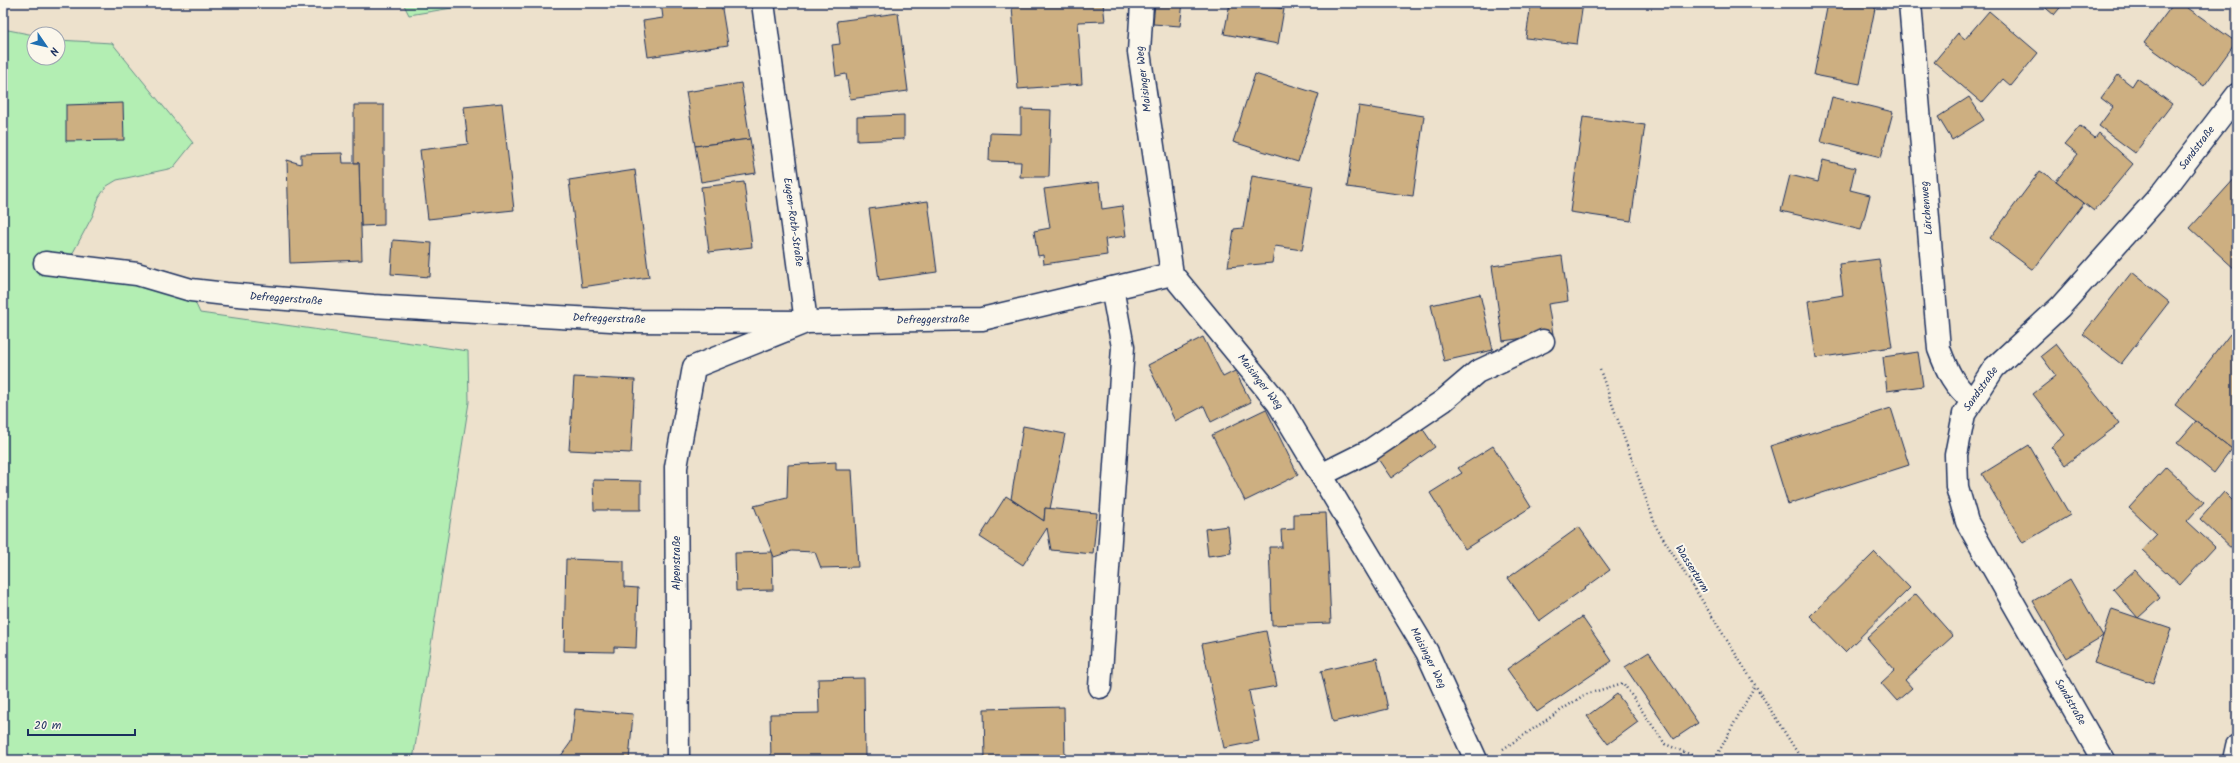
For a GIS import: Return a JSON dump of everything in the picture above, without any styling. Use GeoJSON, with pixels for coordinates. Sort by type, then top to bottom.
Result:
{"type":"FeatureCollection","features":[{"type":"Feature","properties":{"kind":"street","name":"Eugen-Roth-Straße"},"geometry":{"type":"LineString","coordinates":[[763,3],[806,322]]}},
{"type":"Feature","properties":{"kind":"street","name":"Maisinger Weg"},"geometry":{"type":"LineString","coordinates":[[1142,3],[1139,52],[1172,274],[1278,403],[1427,652],[1486,756]]}},
{"type":"Feature","properties":{"kind":"street","name":"Lärchenweg"},"geometry":{"type":"LineString","coordinates":[[1910,3],[1939,349],[1948,375],[1956,387],[1972,401]]}},
{"type":"Feature","properties":{"kind":"street","name":"Sandstraße"},"geometry":{"type":"LineString","coordinates":[[2103,760],[1967,522],[1957,487],[1956,455],[1964,414],[1994,368],[2060,307],[2162,193],[2237,95]]}},
{"type":"Feature","properties":{"kind":"street","name":"Defreggerstraße"},"geometry":{"type":"LineString","coordinates":[[45,263],[137,274],[191,290],[373,306],[628,321],[806,322],[982,319],[1172,274]]}},
{"type":"Feature","properties":{"kind":"street"},"geometry":{"type":"LineString","coordinates":[[1100,687],[1123,347],[1112,288]]}},
{"type":"Feature","properties":{"kind":"street","name":"Alpenstraße"},"geometry":{"type":"LineString","coordinates":[[678,760],[676,467],[694,367],[806,322]]}},
{"type":"Feature","properties":{"kind":"street"},"geometry":{"type":"LineString","coordinates":[[1321,475],[1369,451],[1443,401],[1477,372],[1543,341]]}},
{"type":"Feature","properties":{"kind":"street"},"geometry":{"type":"LineString","coordinates":[[2234,760],[2237,746]]}},
{"type":"Feature","properties":{"kind":"path","name":"Wasserturm"},"geometry":{"type":"LineString","coordinates":[[1600,370],[1656,527],[1802,760]]}},
{"type":"Feature","properties":{"kind":"path"},"geometry":{"type":"LineString","coordinates":[[1486,756],[1516,742],[1584,695],[1623,683],[1665,744],[1694,756],[1716,757],[1755,685]]}},
{"type":"Feature","properties":{"kind":"green space"},"geometry":{"type":"Polygon","coordinates":[[[403,3],[511,3],[503,6],[452,8],[409,15],[403,3]]]}},
{"type":"Feature","properties":{"kind":"green space"},"geometry":{"type":"Polygon","coordinates":[[[3,29],[26,33],[26,66],[66,66],[66,40],[112,43],[193,143],[173,168],[117,180],[107,186],[99,197],[93,215],[68,262],[74,275],[92,281],[187,285],[200,313],[468,351],[469,402],[413,760],[3,760],[3,29]]]}},
{"type":"Feature","properties":{"kind":"building"},"geometry":{"type":"Polygon","coordinates":[[[661,3],[721,3],[728,45],[648,57],[643,21],[663,18],[661,3]]]}},
{"type":"Feature","properties":{"kind":"building"},"geometry":{"type":"Polygon","coordinates":[[[1058,3],[1103,3],[1105,21],[1078,22],[1082,84],[1018,89],[1012,6],[1058,3]]]}},
{"type":"Feature","properties":{"kind":"building"},"geometry":{"type":"Polygon","coordinates":[[[1155,3],[1183,3],[1180,26],[1153,24],[1155,3]]]}},
{"type":"Feature","properties":{"kind":"building"},"geometry":{"type":"Polygon","coordinates":[[[1230,3],[1254,3],[1284,9],[1278,44],[1224,34],[1230,3]]]}},
{"type":"Feature","properties":{"kind":"building"},"geometry":{"type":"Polygon","coordinates":[[[1531,3],[1583,3],[1577,44],[1526,38],[1531,3]]]}},
{"type":"Feature","properties":{"kind":"building"},"geometry":{"type":"Polygon","coordinates":[[[1828,3],[1876,3],[1860,84],[1814,75],[1828,3]]]}},
{"type":"Feature","properties":{"kind":"building"},"geometry":{"type":"Polygon","coordinates":[[[2040,3],[2064,3],[2054,15],[2040,3]]]}},
{"type":"Feature","properties":{"kind":"building"},"geometry":{"type":"Polygon","coordinates":[[[2174,3],[2181,3],[2236,42],[2204,86],[2144,43],[2174,3]]]}},
{"type":"Feature","properties":{"kind":"building"},"geometry":{"type":"Polygon","coordinates":[[[1989,11],[2038,53],[2011,86],[2003,79],[1982,103],[1934,62],[1958,33],[1965,39],[1989,11]]]}},
{"type":"Feature","properties":{"kind":"building"},"geometry":{"type":"Polygon","coordinates":[[[898,13],[908,91],[850,99],[846,74],[836,76],[832,45],[840,44],[837,21],[898,13]]]}},
{"type":"Feature","properties":{"kind":"building"},"geometry":{"type":"Polygon","coordinates":[[[1255,74],[1319,94],[1298,162],[1233,142],[1255,74]]]}},
{"type":"Feature","properties":{"kind":"building"},"geometry":{"type":"Polygon","coordinates":[[[2118,75],[2132,86],[2137,78],[2172,104],[2135,153],[2099,126],[2113,107],[2101,98],[2118,75]]]}},
{"type":"Feature","properties":{"kind":"building"},"geometry":{"type":"Polygon","coordinates":[[[741,83],[750,139],[695,146],[686,92],[741,83]]]}},
{"type":"Feature","properties":{"kind":"building"},"geometry":{"type":"Polygon","coordinates":[[[1832,97],[1893,112],[1881,157],[1821,142],[1832,97]]]}},
{"type":"Feature","properties":{"kind":"building"},"geometry":{"type":"Polygon","coordinates":[[[1969,97],[1984,120],[1952,140],[1938,117],[1969,97]]]}},
{"type":"Feature","properties":{"kind":"building"},"geometry":{"type":"Polygon","coordinates":[[[123,103],[124,140],[66,141],[66,105],[123,103]]]}},
{"type":"Feature","properties":{"kind":"building"},"geometry":{"type":"Polygon","coordinates":[[[502,103],[514,210],[428,219],[420,150],[468,144],[464,107],[502,103]]]}},
{"type":"Feature","properties":{"kind":"building"},"geometry":{"type":"Polygon","coordinates":[[[354,105],[384,105],[384,225],[361,226],[359,163],[354,163],[354,105]]]}},
{"type":"Feature","properties":{"kind":"building"},"geometry":{"type":"Polygon","coordinates":[[[1359,106],[1424,116],[1413,196],[1347,187],[1359,106]]]}},
{"type":"Feature","properties":{"kind":"building"},"geometry":{"type":"Polygon","coordinates":[[[1021,109],[1051,110],[1049,177],[1020,177],[1021,162],[989,161],[990,133],[1021,134],[1021,109]]]}},
{"type":"Feature","properties":{"kind":"building"},"geometry":{"type":"Polygon","coordinates":[[[904,115],[904,139],[857,141],[857,117],[904,115]]]}},
{"type":"Feature","properties":{"kind":"building"},"geometry":{"type":"Polygon","coordinates":[[[1583,117],[1645,125],[1631,221],[1570,212],[1583,117]]]}},
{"type":"Feature","properties":{"kind":"building"},"geometry":{"type":"Polygon","coordinates":[[[2080,126],[2095,138],[2099,133],[2133,164],[2094,211],[2056,181],[2078,154],[2065,144],[2080,126]]]}},
{"type":"Feature","properties":{"kind":"building"},"geometry":{"type":"Polygon","coordinates":[[[750,139],[756,173],[701,182],[695,146],[750,139]]]}},
{"type":"Feature","properties":{"kind":"building"},"geometry":{"type":"Polygon","coordinates":[[[342,153],[343,163],[359,163],[362,260],[290,263],[287,160],[301,164],[301,154],[342,153]]]}},
{"type":"Feature","properties":{"kind":"building"},"geometry":{"type":"Polygon","coordinates":[[[1823,160],[1855,168],[1850,190],[1870,195],[1861,230],[1781,211],[1790,175],[1818,182],[1823,160]]]}},
{"type":"Feature","properties":{"kind":"building"},"geometry":{"type":"Polygon","coordinates":[[[635,170],[649,277],[582,287],[569,180],[635,170]]]}},
{"type":"Feature","properties":{"kind":"building"},"geometry":{"type":"Polygon","coordinates":[[[2040,171],[2056,181],[2084,203],[2033,270],[1990,238],[2040,171]]]}},
{"type":"Feature","properties":{"kind":"building"},"geometry":{"type":"Polygon","coordinates":[[[1252,176],[1313,186],[1302,250],[1275,246],[1272,263],[1228,267],[1234,229],[1243,228],[1252,176]]]}},
{"type":"Feature","properties":{"kind":"building"},"geometry":{"type":"Polygon","coordinates":[[[2237,176],[2237,271],[2190,228],[2237,176]]]}},
{"type":"Feature","properties":{"kind":"building"},"geometry":{"type":"Polygon","coordinates":[[[744,182],[752,247],[709,252],[701,187],[744,182]]]}},
{"type":"Feature","properties":{"kind":"building"},"geometry":{"type":"Polygon","coordinates":[[[1099,182],[1102,209],[1122,206],[1126,236],[1105,239],[1107,255],[1044,264],[1043,255],[1038,256],[1034,231],[1050,228],[1044,189],[1099,182]]]}},
{"type":"Feature","properties":{"kind":"building"},"geometry":{"type":"Polygon","coordinates":[[[928,201],[937,272],[879,280],[869,209],[928,201]]]}},
{"type":"Feature","properties":{"kind":"building"},"geometry":{"type":"Polygon","coordinates":[[[393,240],[432,243],[430,277],[391,274],[393,240]]]}},
{"type":"Feature","properties":{"kind":"building"},"geometry":{"type":"Polygon","coordinates":[[[1562,256],[1568,301],[1548,304],[1553,334],[1503,341],[1492,266],[1562,256]]]}},
{"type":"Feature","properties":{"kind":"building"},"geometry":{"type":"Polygon","coordinates":[[[1879,259],[1892,347],[1816,358],[1808,301],[1843,295],[1839,264],[1879,259]]]}},
{"type":"Feature","properties":{"kind":"building"},"geometry":{"type":"Polygon","coordinates":[[[2132,272],[2169,302],[2121,364],[2083,334],[2132,272]]]}},
{"type":"Feature","properties":{"kind":"building"},"geometry":{"type":"Polygon","coordinates":[[[1480,294],[1493,350],[1444,361],[1431,305],[1480,294]]]}},
{"type":"Feature","properties":{"kind":"building"},"geometry":{"type":"Polygon","coordinates":[[[2230,334],[2237,340],[2237,443],[2232,449],[2175,405],[2230,334]]]}},
{"type":"Feature","properties":{"kind":"building"},"geometry":{"type":"Polygon","coordinates":[[[1203,337],[1223,377],[1235,371],[1251,402],[1211,422],[1204,406],[1175,421],[1148,365],[1203,337]]]}},
{"type":"Feature","properties":{"kind":"building"},"geometry":{"type":"Polygon","coordinates":[[[2056,344],[2119,424],[2065,465],[2051,447],[2065,435],[2033,394],[2056,376],[2041,356],[2056,344]]]}},
{"type":"Feature","properties":{"kind":"building"},"geometry":{"type":"Polygon","coordinates":[[[1918,352],[1923,386],[1887,391],[1883,357],[1918,352]]]}},
{"type":"Feature","properties":{"kind":"building"},"geometry":{"type":"Polygon","coordinates":[[[574,377],[635,380],[631,453],[569,450],[574,377]]]}},
{"type":"Feature","properties":{"kind":"building"},"geometry":{"type":"Polygon","coordinates":[[[1891,408],[1909,465],[1788,504],[1770,446],[1891,408]]]}},
{"type":"Feature","properties":{"kind":"building"},"geometry":{"type":"Polygon","coordinates":[[[1266,409],[1298,475],[1245,501],[1212,435],[1266,409]]]}},
{"type":"Feature","properties":{"kind":"building"},"geometry":{"type":"Polygon","coordinates":[[[2196,421],[2232,449],[2214,473],[2177,443],[2196,421]]]}},
{"type":"Feature","properties":{"kind":"building"},"geometry":{"type":"Polygon","coordinates":[[[1418,422],[1435,447],[1391,478],[1374,453],[1418,422]]]}},
{"type":"Feature","properties":{"kind":"building"},"geometry":{"type":"Polygon","coordinates":[[[1023,426],[1065,434],[1050,509],[1045,508],[1044,521],[1011,499],[1023,426]]]}},
{"type":"Feature","properties":{"kind":"building"},"geometry":{"type":"Polygon","coordinates":[[[2029,445],[2070,515],[2023,543],[1982,474],[2029,445]]]}},
{"type":"Feature","properties":{"kind":"building"},"geometry":{"type":"Polygon","coordinates":[[[1493,446],[1531,507],[1465,549],[1430,493],[1462,473],[1458,468],[1493,446]]]}},
{"type":"Feature","properties":{"kind":"building"},"geometry":{"type":"Polygon","coordinates":[[[836,462],[836,470],[852,470],[858,567],[821,568],[815,552],[792,551],[774,557],[754,506],[787,498],[788,465],[836,462]]]}},
{"type":"Feature","properties":{"kind":"building"},"geometry":{"type":"Polygon","coordinates":[[[2166,467],[2204,502],[2187,521],[2215,547],[2180,585],[2142,550],[2157,534],[2129,508],[2166,467]]]}},
{"type":"Feature","properties":{"kind":"building"},"geometry":{"type":"Polygon","coordinates":[[[593,480],[641,481],[641,510],[594,510],[593,480]]]}},
{"type":"Feature","properties":{"kind":"building"},"geometry":{"type":"Polygon","coordinates":[[[2224,492],[2237,505],[2237,547],[2234,551],[2200,519],[2224,492]]]}},
{"type":"Feature","properties":{"kind":"building"},"geometry":{"type":"Polygon","coordinates":[[[1006,496],[1044,521],[1045,508],[1097,513],[1093,554],[1051,550],[1047,528],[1023,565],[980,537],[1006,496]]]}},
{"type":"Feature","properties":{"kind":"building"},"geometry":{"type":"Polygon","coordinates":[[[1326,513],[1331,623],[1272,625],[1269,547],[1282,547],[1281,530],[1294,529],[1294,514],[1326,513]]]}},
{"type":"Feature","properties":{"kind":"building"},"geometry":{"type":"Polygon","coordinates":[[[1228,526],[1231,553],[1208,556],[1205,529],[1228,526]]]}},
{"type":"Feature","properties":{"kind":"building"},"geometry":{"type":"Polygon","coordinates":[[[1579,527],[1610,570],[1539,621],[1508,578],[1579,527]]]}},
{"type":"Feature","properties":{"kind":"building"},"geometry":{"type":"Polygon","coordinates":[[[772,552],[773,590],[736,591],[735,553],[772,552]]]}},
{"type":"Feature","properties":{"kind":"building"},"geometry":{"type":"Polygon","coordinates":[[[1875,552],[1910,588],[1845,652],[1810,616],[1875,552]]]}},
{"type":"Feature","properties":{"kind":"building"},"geometry":{"type":"Polygon","coordinates":[[[566,559],[624,561],[624,587],[638,588],[636,648],[614,647],[614,652],[564,651],[566,559]]]}},
{"type":"Feature","properties":{"kind":"building"},"geometry":{"type":"Polygon","coordinates":[[[2135,570],[2160,598],[2138,618],[2113,589],[2135,570]]]}},
{"type":"Feature","properties":{"kind":"building"},"geometry":{"type":"Polygon","coordinates":[[[2070,579],[2103,636],[2066,658],[2033,601],[2070,579]]]}},
{"type":"Feature","properties":{"kind":"building"},"geometry":{"type":"Polygon","coordinates":[[[1916,594],[1953,636],[1905,680],[1912,688],[1897,701],[1881,683],[1895,670],[1867,638],[1916,594]]]}},
{"type":"Feature","properties":{"kind":"building"},"geometry":{"type":"Polygon","coordinates":[[[2112,609],[2171,629],[2153,683],[2094,663],[2112,609]]]}},
{"type":"Feature","properties":{"kind":"building"},"geometry":{"type":"Polygon","coordinates":[[[1582,617],[1612,661],[1537,712],[1507,669],[1582,617]]]}},
{"type":"Feature","properties":{"kind":"building"},"geometry":{"type":"Polygon","coordinates":[[[1266,631],[1277,686],[1249,691],[1259,741],[1224,748],[1202,644],[1266,631]]]}},
{"type":"Feature","properties":{"kind":"building"},"geometry":{"type":"Polygon","coordinates":[[[1649,652],[1698,723],[1674,739],[1625,667],[1649,652]]]}},
{"type":"Feature","properties":{"kind":"building"},"geometry":{"type":"Polygon","coordinates":[[[1377,658],[1388,709],[1333,722],[1321,671],[1377,658]]]}},
{"type":"Feature","properties":{"kind":"building"},"geometry":{"type":"Polygon","coordinates":[[[864,678],[865,760],[771,760],[770,714],[819,713],[818,679],[864,678]]]}},
{"type":"Feature","properties":{"kind":"building"},"geometry":{"type":"Polygon","coordinates":[[[1617,694],[1638,722],[1608,744],[1587,716],[1617,694]]]}},
{"type":"Feature","properties":{"kind":"building"},"geometry":{"type":"Polygon","coordinates":[[[1064,707],[1065,760],[985,760],[984,709],[1064,707]]]}},
{"type":"Feature","properties":{"kind":"building"},"geometry":{"type":"Polygon","coordinates":[[[575,709],[633,714],[629,760],[558,760],[571,742],[575,709]]]}},
{"type":"Feature","properties":{"kind":"building"},"geometry":{"type":"Polygon","coordinates":[[[1434,754],[1435,760],[1366,760],[1434,754]]]}}]}
